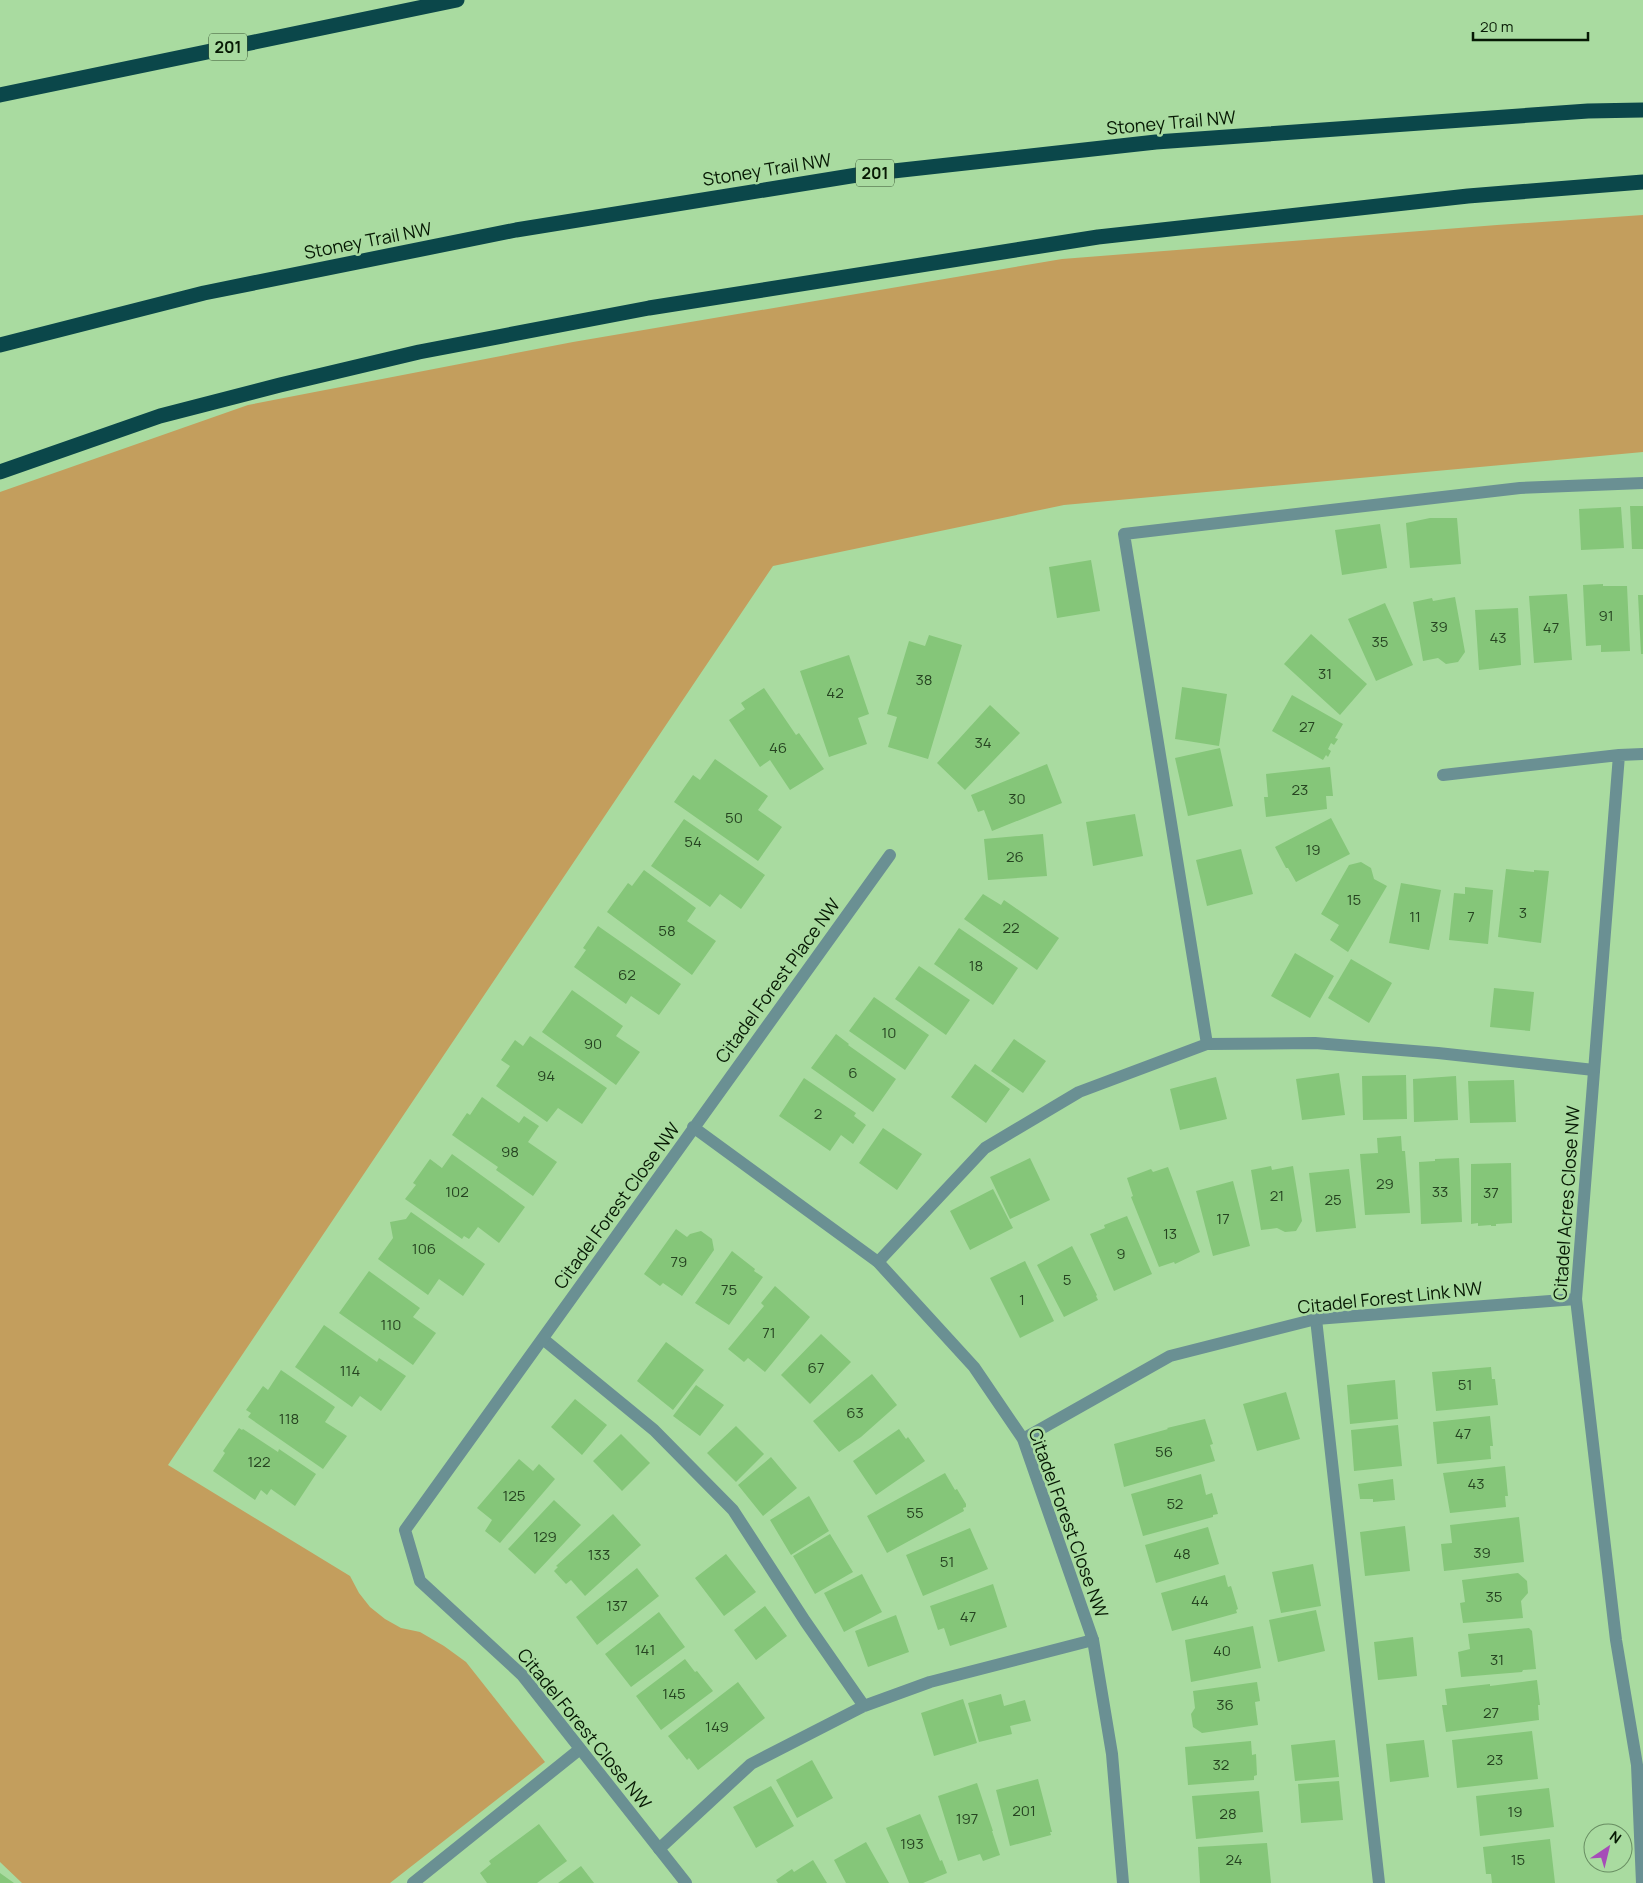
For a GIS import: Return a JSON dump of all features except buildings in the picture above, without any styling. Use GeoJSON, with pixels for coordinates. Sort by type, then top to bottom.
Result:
{"type":"FeatureCollection","features":[{"type":"Feature","properties":{"kind":"highway","name":"201"},"geometry":{"type":"LineString","coordinates":[[0,95],[457,0]]}},
{"type":"Feature","properties":{"kind":"highway","name":"Stoney Trail NW"},"geometry":{"type":"LineString","coordinates":[[0,346],[204,293],[516,230],[857,175],[1156,142],[1588,111],[1643,110]]}},
{"type":"Feature","properties":{"kind":"highway"},"geometry":{"type":"LineString","coordinates":[[0,472],[160,416],[280,385],[419,352],[649,308],[1098,237],[1468,196],[1643,182]]}},
{"type":"Feature","properties":{"kind":"street"},"geometry":{"type":"LineString","coordinates":[[1206,1044],[1124,534],[1520,488],[1643,483]]}},
{"type":"Feature","properties":{"kind":"street"},"geometry":{"type":"LineString","coordinates":[[1442,774],[1619,754],[1643,754]]}},
{"type":"Feature","properties":{"kind":"street","name":"Citadel Acres Close NW"},"geometry":{"type":"LineString","coordinates":[[1619,754],[1576,1299],[1616,1640],[1640,1765],[1642,1883]]}},
{"type":"Feature","properties":{"kind":"street","name":"Citadel Forest Place NW"},"geometry":{"type":"LineString","coordinates":[[693,1127],[890,855]]}},
{"type":"Feature","properties":{"kind":"street"},"geometry":{"type":"LineString","coordinates":[[878,1262],[985,1148],[1079,1092],[1206,1044],[1315,1042],[1594,1070]]}},
{"type":"Feature","properties":{"kind":"street","name":"Citadel Forest Close NW"},"geometry":{"type":"LineString","coordinates":[[686,1883],[522,1674],[420,1581],[405,1530],[693,1127],[878,1262],[974,1367],[1022,1440],[1093,1640],[1112,1754],[1123,1883]]}},
{"type":"Feature","properties":{"kind":"street","name":"Citadel Forest Link NW"},"geometry":{"type":"LineString","coordinates":[[1022,1440],[1170,1356],[1316,1319],[1576,1299]]}},
{"type":"Feature","properties":{"kind":"street"},"geometry":{"type":"LineString","coordinates":[[1316,1319],[1379,1883]]}},
{"type":"Feature","properties":{"kind":"street"},"geometry":{"type":"LineString","coordinates":[[543,1339],[654,1430],[733,1510],[805,1621],[864,1706]]}},
{"type":"Feature","properties":{"kind":"street"},"geometry":{"type":"LineString","coordinates":[[660,1849],[752,1764],[864,1706],[930,1682],[1093,1640]]}},
{"type":"Feature","properties":{"kind":"street"},"geometry":{"type":"LineString","coordinates":[[413,1883],[580,1749]]}},
{"type":"Feature","properties":{"kind":"shaded area"},"geometry":{"type":"Polygon","coordinates":[[[1643,215],[1643,452],[1064,505],[773,566],[168,1465],[350,1576],[359,1593],[370,1607],[385,1619],[401,1628],[420,1632],[466,1662],[545,1762],[390,1883],[22,1883],[0,1862],[0,492],[248,405],[573,342],[1062,259],[1643,215]]]}}]}
